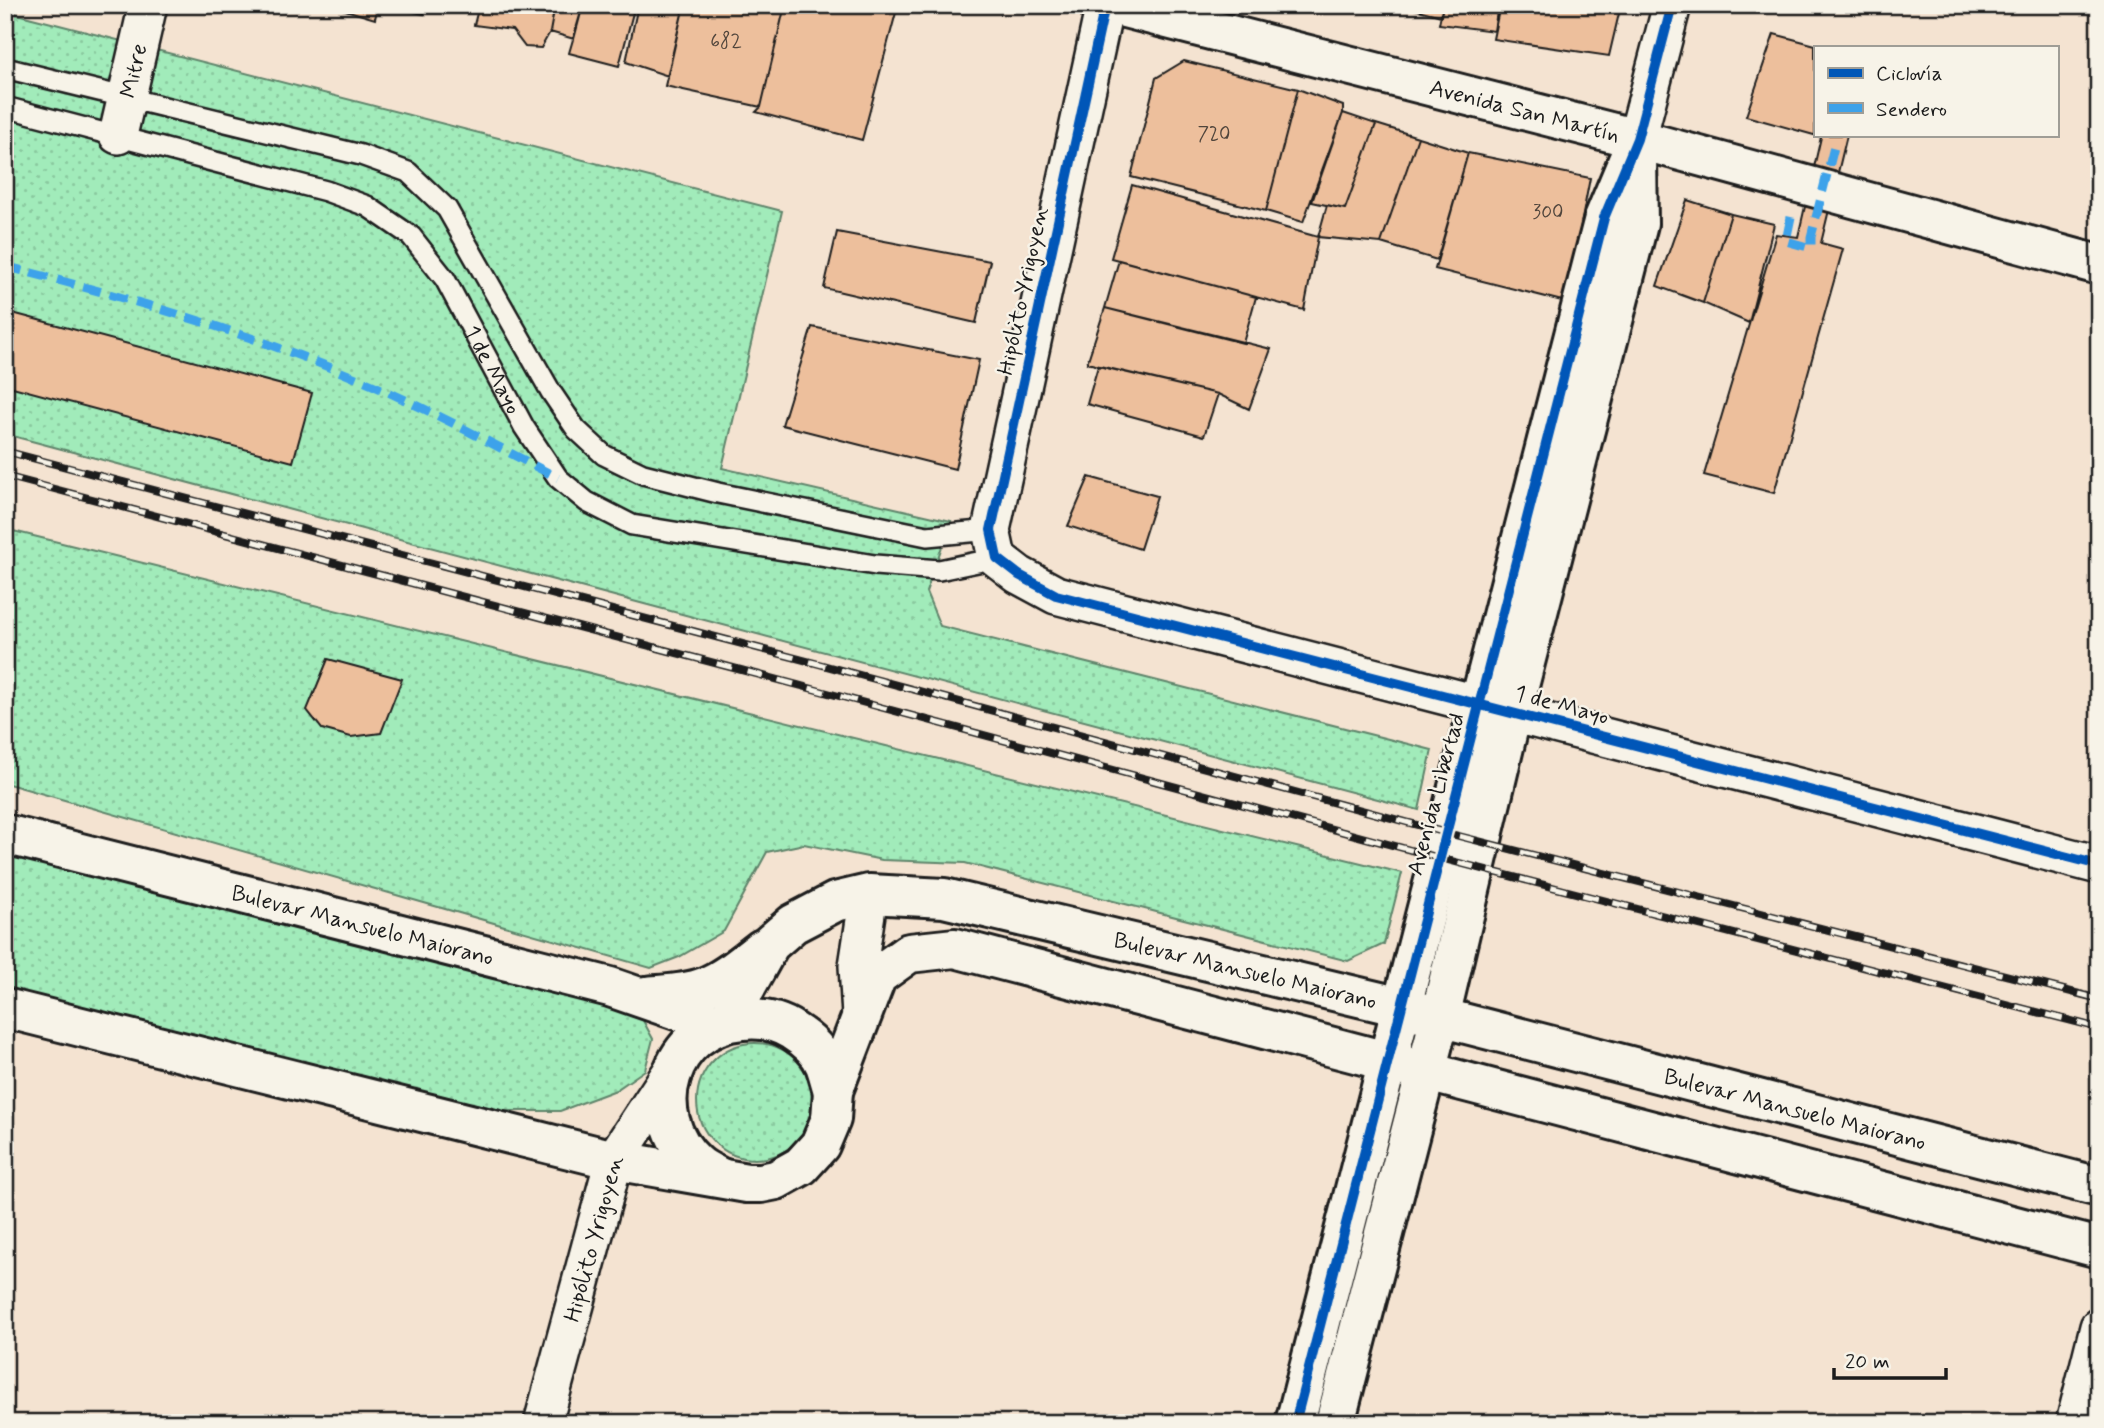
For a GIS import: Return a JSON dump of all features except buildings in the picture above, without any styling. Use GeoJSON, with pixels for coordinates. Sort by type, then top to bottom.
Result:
{"type":"FeatureCollection","features":[{"type":"Feature","properties":{"kind":"main road","name":"Avenida San Martín"},"geometry":{"type":"LineString","coordinates":[[1113,5],[1637,139],[2099,265]]}},
{"type":"Feature","properties":{"kind":"main road","name":"Avenida Libertad"},"geometry":{"type":"LineString","coordinates":[[1335,1423],[1440,1017],[1496,709],[1604,218],[1637,139]]}},
{"type":"Feature","properties":{"kind":"main road","name":"Avenida Libertad"},"geometry":{"type":"LineString","coordinates":[[1295,1423],[1401,1007],[1496,709]]}},
{"type":"Feature","properties":{"kind":"main road","name":"Bulevar Mansuelo Maiorano"},"geometry":{"type":"LineString","coordinates":[[5,834],[640,996],[722,1023]]}},
{"type":"Feature","properties":{"kind":"main road","name":"Bulevar Mansuelo Maiorano"},"geometry":{"type":"LineString","coordinates":[[722,1023],[769,944],[793,924],[835,902],[869,894],[944,898],[1401,1007],[2099,1187]]}},
{"type":"Feature","properties":{"kind":"main road"},"geometry":{"type":"LineString","coordinates":[[640,996],[691,991],[707,986],[725,977],[769,944]]}},
{"type":"Feature","properties":{"kind":"main road","name":"Bulevar Mansuelo Maiorano"},"geometry":{"type":"LineString","coordinates":[[5,1008],[614,1160],[747,1184],[776,1180],[801,1166],[820,1145],[831,1119],[833,1091],[877,976],[909,953],[955,948],[2099,1248]]}},
{"type":"Feature","properties":{"kind":"main road","name":"Bulevar Mansuelo Maiorano"},"geometry":{"type":"LineString","coordinates":[[720,1178],[697,1164],[680,1145],[667,1108],[673,1070],[679,1056],[690,1043],[722,1023],[756,1018],[783,1025],[808,1041],[824,1063],[833,1091]]}},
{"type":"Feature","properties":{"kind":"street","name":"Mitre"},"geometry":{"type":"LineString","coordinates":[[118,135],[148,5]]}},
{"type":"Feature","properties":{"kind":"street","name":"Hipólito Yrigoyen"},"geometry":{"type":"LineString","coordinates":[[1002,554],[1105,5]]}},
{"type":"Feature","properties":{"kind":"street"},"geometry":{"type":"LineString","coordinates":[[1637,139],[1672,5]]}},
{"type":"Feature","properties":{"kind":"street","name":"1 de Mayo"},"geometry":{"type":"LineString","coordinates":[[1002,554],[1056,595],[2099,865]]}},
{"type":"Feature","properties":{"kind":"street"},"geometry":{"type":"LineString","coordinates":[[861,1016],[858,966],[869,894]]}},
{"type":"Feature","properties":{"kind":"street","name":"Hipólito Yrigoyen"},"geometry":{"type":"LineString","coordinates":[[542,1423],[614,1160],[673,1070]]}},
{"type":"Feature","properties":{"kind":"street"},"geometry":{"type":"LineString","coordinates":[[2075,1423],[2099,1326]]}},
{"type":"Feature","properties":{"kind":"lane","name":"1 de Mayo"},"geometry":{"type":"LineString","coordinates":[[5,68],[126,100],[361,155],[408,172],[447,209],[551,392],[576,429],[604,454],[643,474],[718,493],[1002,554]]}},
{"type":"Feature","properties":{"kind":"lane","name":"1 de Mayo"},"geometry":{"type":"LineString","coordinates":[[5,107],[326,191],[367,206],[411,236],[445,279],[524,427],[558,478],[587,502],[632,525],[874,565],[939,570],[1002,554]]}},
{"type":"Feature","properties":{"kind":"green space"},"geometry":{"type":"Polygon","coordinates":[[[5,11],[782,211],[722,468],[951,521],[926,592],[940,626],[1432,750],[1419,810],[5,434],[5,11]]]}},
{"type":"Feature","properties":{"kind":"green space"},"geometry":{"type":"Polygon","coordinates":[[[5,529],[1402,873],[1384,944],[1348,961],[965,863],[882,860],[804,844],[767,852],[724,931],[679,957],[651,968],[5,783],[5,529]]]}},
{"type":"Feature","properties":{"kind":"green space"},"geometry":{"type":"Polygon","coordinates":[[[5,851],[618,1002],[640,1015],[653,1039],[645,1070],[616,1090],[560,1111],[504,1111],[5,990],[5,851]]]}},
{"type":"Feature","properties":{"kind":"green space"},"geometry":{"type":"Polygon","coordinates":[[[755,1043],[777,1047],[796,1060],[809,1079],[813,1101],[809,1123],[796,1142],[777,1155],[755,1159],[733,1155],[714,1142],[701,1123],[697,1101],[701,1079],[714,1060],[733,1047],[755,1043]]]}},
{"type":"Feature","properties":{"kind":"railway"},"geometry":{"type":"LineString","coordinates":[[5,451],[815,663],[1447,833],[2099,999]]}},
{"type":"Feature","properties":{"kind":"railway"},"geometry":{"type":"LineString","coordinates":[[5,476],[1440,858],[2099,1028]]}},
{"type":"Feature","properties":{"kind":"marked path"},"geometry":{"type":"LineString","coordinates":[[1791,217],[1786,241],[1811,248],[1811,237],[1834,147]]}},
{"type":"Feature","properties":{"kind":"marked path"},"geometry":{"type":"LineString","coordinates":[[5,266],[184,316],[272,345],[409,402],[558,478]]}},
{"type":"Feature","properties":{"kind":"cycle path"},"geometry":{"type":"LineString","coordinates":[[1105,5],[991,530],[997,558],[1019,575],[1056,595],[2099,865]]}},
{"type":"Feature","properties":{"kind":"cycle path"},"geometry":{"type":"LineString","coordinates":[[1295,1423],[1604,218],[1637,139],[1672,5]]}}]}
